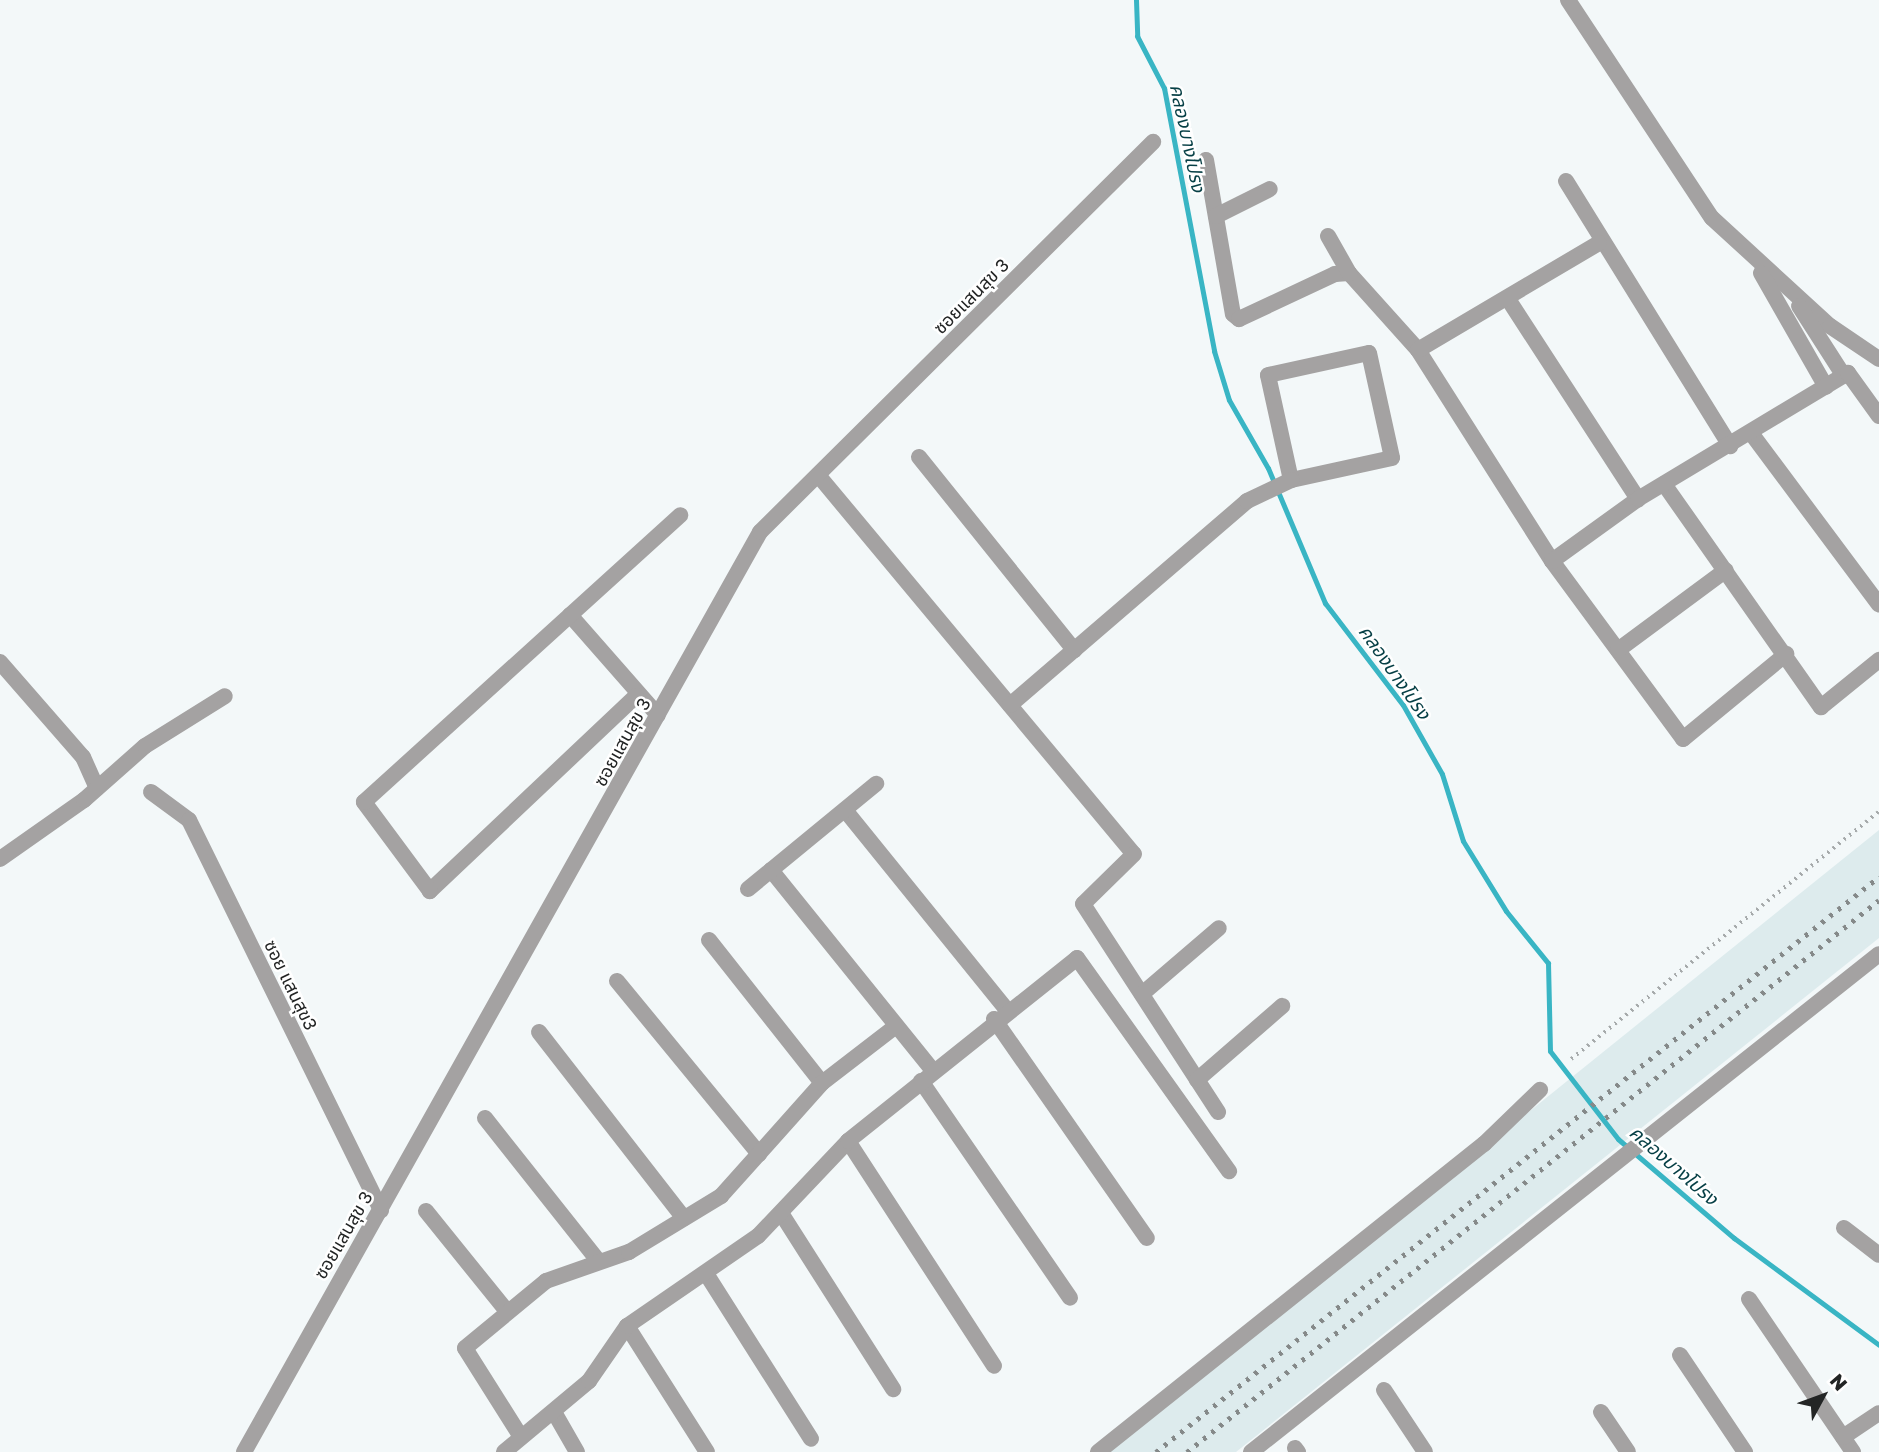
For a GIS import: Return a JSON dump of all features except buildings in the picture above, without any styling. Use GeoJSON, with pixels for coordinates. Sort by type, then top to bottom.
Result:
{"type":"FeatureCollection","features":[{"type":"Feature","properties":{"kind":"street"},"geometry":{"type":"LineString","coordinates":[[1568,0],[1687,185],[1751,256],[1790,292],[1879,359]]}},
{"type":"Feature","properties":{"kind":"street","name":"ซอยแสนสุข 3"},"geometry":{"type":"LineString","coordinates":[[244,1452],[760,532],[1153,142]]}},
{"type":"Feature","properties":{"kind":"street"},"geometry":{"type":"LineString","coordinates":[[1206,160],[1239,319],[1335,274],[1349,273]]}},
{"type":"Feature","properties":{"kind":"street"},"geometry":{"type":"LineString","coordinates":[[1566,181],[1599,243],[1730,446]]}},
{"type":"Feature","properties":{"kind":"street"},"geometry":{"type":"LineString","coordinates":[[1216,216],[1270,189]]}},
{"type":"Feature","properties":{"kind":"street"},"geometry":{"type":"LineString","coordinates":[[1328,236],[1349,273],[1418,350],[1552,561],[1683,739],[1786,654]]}},
{"type":"Feature","properties":{"kind":"street"},"geometry":{"type":"LineString","coordinates":[[1418,350],[1599,243]]}},
{"type":"Feature","properties":{"kind":"street"},"geometry":{"type":"LineString","coordinates":[[1751,256],[1826,387]]}},
{"type":"Feature","properties":{"kind":"street"},"geometry":{"type":"LineString","coordinates":[[1790,292],[1844,376]]}},
{"type":"Feature","properties":{"kind":"street"},"geometry":{"type":"LineString","coordinates":[[1508,299],[1637,499]]}},
{"type":"Feature","properties":{"kind":"street"},"geometry":{"type":"LineString","coordinates":[[1010,705],[1265,493],[1288,481],[1392,458],[1369,353],[1268,375],[1288,481]]}},
{"type":"Feature","properties":{"kind":"street"},"geometry":{"type":"LineString","coordinates":[[1552,561],[1637,499],[1730,446],[1848,373],[1879,416]]}},
{"type":"Feature","properties":{"kind":"street"},"geometry":{"type":"LineString","coordinates":[[1751,433],[1879,605]]}},
{"type":"Feature","properties":{"kind":"street"},"geometry":{"type":"LineString","coordinates":[[919,457],[1074,650]]}},
{"type":"Feature","properties":{"kind":"street"},"geometry":{"type":"LineString","coordinates":[[818,475],[1134,854],[1083,904],[1219,1112]]}},
{"type":"Feature","properties":{"kind":"street"},"geometry":{"type":"LineString","coordinates":[[1664,484],[1821,707],[1879,660]]}},
{"type":"Feature","properties":{"kind":"street"},"geometry":{"type":"LineString","coordinates":[[636,696],[430,891],[364,802],[680,515]]}},
{"type":"Feature","properties":{"kind":"street"},"geometry":{"type":"LineString","coordinates":[[1618,650],[1726,570]]}},
{"type":"Feature","properties":{"kind":"street"},"geometry":{"type":"LineString","coordinates":[[570,615],[636,696],[659,715]]}},
{"type":"Feature","properties":{"kind":"street"},"geometry":{"type":"LineString","coordinates":[[0,662],[83,757],[97,788]]}},
{"type":"Feature","properties":{"kind":"street"},"geometry":{"type":"LineString","coordinates":[[0,859],[97,788],[145,746],[225,696]]}},
{"type":"Feature","properties":{"kind":"street"},"geometry":{"type":"LineString","coordinates":[[748,889],[876,784]]}},
{"type":"Feature","properties":{"kind":"street","name":"ซอย แสนสุข3"},"geometry":{"type":"LineString","coordinates":[[151,792],[189,820],[381,1210]]}},
{"type":"Feature","properties":{"kind":"street"},"geometry":{"type":"LineString","coordinates":[[845,810],[1000,1014],[1147,1238]]}},
{"type":"Feature","properties":{"kind":"street"},"geometry":{"type":"LineString","coordinates":[[771,870],[896,1026],[1070,1297]]}},
{"type":"Feature","properties":{"kind":"street"},"geometry":{"type":"LineString","coordinates":[[1142,994],[1219,928]]}},
{"type":"Feature","properties":{"kind":"street"},"geometry":{"type":"LineString","coordinates":[[709,940],[822,1083]]}},
{"type":"Feature","properties":{"kind":"street"},"geometry":{"type":"LineString","coordinates":[[1251,1452],[1879,954]]}},
{"type":"Feature","properties":{"kind":"street"},"geometry":{"type":"LineString","coordinates":[[504,1452],[589,1381],[627,1326],[707,1275],[780,1213],[848,1141],[1000,1014],[1077,958],[1229,1171]]}},
{"type":"Feature","properties":{"kind":"street"},"geometry":{"type":"LineString","coordinates":[[617,981],[760,1154]]}},
{"type":"Feature","properties":{"kind":"street"},"geometry":{"type":"LineString","coordinates":[[1197,1080],[1282,1006]]}},
{"type":"Feature","properties":{"kind":"street"},"geometry":{"type":"LineString","coordinates":[[521,1437],[465,1348],[506,1310],[546,1281],[596,1258],[629,1252],[721,1196],[822,1083],[896,1026]]}},
{"type":"Feature","properties":{"kind":"street"},"geometry":{"type":"LineString","coordinates":[[539,1032],[684,1218]]}},
{"type":"Feature","properties":{"kind":"street"},"geometry":{"type":"LineString","coordinates":[[1098,1452],[1484,1144],[1540,1090]]}},
{"type":"Feature","properties":{"kind":"street"},"geometry":{"type":"LineString","coordinates":[[485,1118],[596,1258]]}},
{"type":"Feature","properties":{"kind":"street"},"geometry":{"type":"LineString","coordinates":[[848,1141],[994,1366]]}},
{"type":"Feature","properties":{"kind":"street"},"geometry":{"type":"LineString","coordinates":[[426,1211],[506,1310]]}},
{"type":"Feature","properties":{"kind":"street"},"geometry":{"type":"LineString","coordinates":[[780,1213],[893,1389]]}},
{"type":"Feature","properties":{"kind":"street"},"geometry":{"type":"LineString","coordinates":[[1844,1228],[1879,1255]]}},
{"type":"Feature","properties":{"kind":"street"},"geometry":{"type":"LineString","coordinates":[[707,1275],[811,1439]]}},
{"type":"Feature","properties":{"kind":"street"},"geometry":{"type":"LineString","coordinates":[[1749,1299],[1853,1452]]}},
{"type":"Feature","properties":{"kind":"street"},"geometry":{"type":"LineString","coordinates":[[627,1326],[707,1452]]}},
{"type":"Feature","properties":{"kind":"street"},"geometry":{"type":"LineString","coordinates":[[1680,1355],[1745,1452]]}},
{"type":"Feature","properties":{"kind":"street"},"geometry":{"type":"LineString","coordinates":[[1384,1390],[1425,1452]]}},
{"type":"Feature","properties":{"kind":"street"},"geometry":{"type":"LineString","coordinates":[[554,1412],[578,1452]]}},
{"type":"Feature","properties":{"kind":"street"},"geometry":{"type":"LineString","coordinates":[[1601,1412],[1628,1452]]}},
{"type":"Feature","properties":{"kind":"street"},"geometry":{"type":"LineString","coordinates":[[1843,1437],[1879,1413]]}},
{"type":"Feature","properties":{"kind":"path"},"geometry":{"type":"LineString","coordinates":[[1571,1059],[1879,811]]}},
{"type":"Feature","properties":{"kind":"shaded area"},"geometry":{"type":"Polygon","coordinates":[[[1879,830],[1879,938],[1236,1452],[1106,1452],[1879,830]]]}},
{"type":"Feature","properties":{"kind":"waterway","name":"คลองบางโปรง"},"geometry":{"type":"LineString","coordinates":[[1136,0],[1137,36],[1164,88],[1214,351],[1229,400],[1268,468],[1325,603],[1403,705],[1442,774],[1463,841],[1506,911],[1548,963],[1550,1051],[1618,1139],[1734,1238],[1879,1345]]}},
{"type":"Feature","properties":{"kind":"railway"},"geometry":{"type":"LineString","coordinates":[[1156,1452],[1879,877]]}},
{"type":"Feature","properties":{"kind":"railway"},"geometry":{"type":"LineString","coordinates":[[1187,1452],[1879,900]]}}]}
